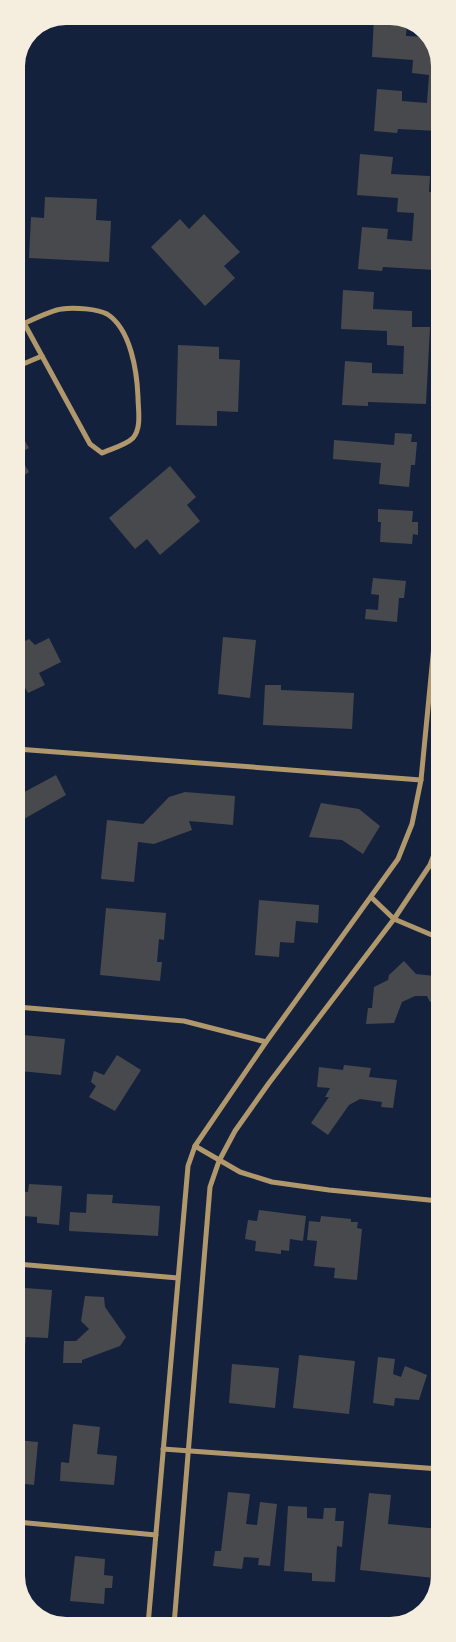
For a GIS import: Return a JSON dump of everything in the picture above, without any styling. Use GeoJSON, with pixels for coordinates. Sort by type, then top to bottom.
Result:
{"type":"FeatureCollection","features":[{"type":"Feature","properties":{"kind":"street"},"geometry":{"type":"LineString","coordinates":[[25,323],[62,309],[94,310],[108,314],[119,325],[131,350],[138,380],[138,428],[132,439],[102,453],[90,444],[25,325]]}},
{"type":"Feature","properties":{"kind":"street"},"geometry":{"type":"LineString","coordinates":[[25,363],[42,356]]}},
{"type":"Feature","properties":{"kind":"street"},"geometry":{"type":"LineString","coordinates":[[149,1617],[188,1166],[195,1146],[266,1042],[398,859],[412,824],[421,780],[431,688]]}},
{"type":"Feature","properties":{"kind":"street"},"geometry":{"type":"LineString","coordinates":[[25,750],[421,780]]}},
{"type":"Feature","properties":{"kind":"street"},"geometry":{"type":"LineString","coordinates":[[175,1617],[210,1187],[219,1160],[236,1131],[269,1083],[394,919],[431,862]]}},
{"type":"Feature","properties":{"kind":"street"},"geometry":{"type":"LineString","coordinates":[[371,897],[394,919],[431,935]]}},
{"type":"Feature","properties":{"kind":"street"},"geometry":{"type":"LineString","coordinates":[[25,1008],[184,1022],[266,1042]]}},
{"type":"Feature","properties":{"kind":"street"},"geometry":{"type":"LineString","coordinates":[[195,1146],[240,1172],[272,1182],[431,1200]]}},
{"type":"Feature","properties":{"kind":"street"},"geometry":{"type":"LineString","coordinates":[[25,1265],[178,1278]]}},
{"type":"Feature","properties":{"kind":"street"},"geometry":{"type":"LineString","coordinates":[[163,1449],[431,1469]]}},
{"type":"Feature","properties":{"kind":"street"},"geometry":{"type":"LineString","coordinates":[[25,1523],[156,1535]]}},
{"type":"Feature","properties":{"kind":"building"},"geometry":{"type":"Polygon","coordinates":[[[374,25],[401,26],[407,28],[406,36],[419,37],[423,41],[429,53],[431,66],[431,131],[398,129],[397,133],[374,131],[377,89],[402,91],[402,101],[427,103],[429,75],[412,73],[413,60],[372,57],[374,25]]]}},
{"type":"Feature","properties":{"kind":"building"},"geometry":{"type":"Polygon","coordinates":[[[360,154],[393,157],[391,174],[430,176],[431,270],[383,267],[382,271],[358,269],[362,227],[388,229],[387,239],[412,241],[414,213],[397,212],[398,198],[357,195],[360,154]]]}},
{"type":"Feature","properties":{"kind":"building"},"geometry":{"type":"Polygon","coordinates":[[[45,197],[97,199],[96,220],[111,221],[109,262],[29,258],[31,217],[44,218],[45,197]]]}},
{"type":"Feature","properties":{"kind":"building"},"geometry":{"type":"Polygon","coordinates":[[[204,214],[240,252],[224,266],[235,278],[205,306],[151,247],[180,219],[189,229],[204,214]]]}},
{"type":"Feature","properties":{"kind":"building"},"geometry":{"type":"Polygon","coordinates":[[[343,290],[374,292],[373,309],[412,311],[412,327],[430,327],[426,404],[368,402],[368,406],[342,405],[345,361],[372,363],[372,373],[403,374],[404,346],[387,345],[387,331],[341,329],[343,290]]]}},
{"type":"Feature","properties":{"kind":"building"},"geometry":{"type":"Polygon","coordinates":[[[178,345],[219,347],[219,359],[240,360],[238,412],[217,411],[217,426],[176,425],[178,345]]]}},
{"type":"Feature","properties":{"kind":"building"},"geometry":{"type":"Polygon","coordinates":[[[395,433],[412,434],[411,442],[417,442],[415,465],[411,465],[409,487],[379,484],[381,463],[333,459],[334,440],[394,445],[395,433]]]}},
{"type":"Feature","properties":{"kind":"building"},"geometry":{"type":"Polygon","coordinates":[[[25,441],[29,448],[25,450],[25,441]]]}},
{"type":"Feature","properties":{"kind":"building"},"geometry":{"type":"Polygon","coordinates":[[[25,465],[29,472],[25,475],[25,465]]]}},
{"type":"Feature","properties":{"kind":"building"},"geometry":{"type":"Polygon","coordinates":[[[170,466],[196,497],[187,505],[200,521],[160,555],[147,539],[135,549],[109,518],[170,466]]]}},
{"type":"Feature","properties":{"kind":"building"},"geometry":{"type":"Polygon","coordinates":[[[378,509],[413,511],[412,522],[418,522],[418,535],[413,534],[412,544],[380,542],[381,522],[378,522],[378,509]]]}},
{"type":"Feature","properties":{"kind":"building"},"geometry":{"type":"Polygon","coordinates":[[[373,578],[406,581],[404,598],[399,598],[397,622],[365,619],[366,609],[378,610],[379,595],[371,594],[373,578]]]}},
{"type":"Feature","properties":{"kind":"building"},"geometry":{"type":"Polygon","coordinates":[[[223,637],[256,640],[250,698],[218,694],[223,637]]]}},
{"type":"Feature","properties":{"kind":"building"},"geometry":{"type":"Polygon","coordinates":[[[49,638],[61,662],[39,673],[45,685],[28,693],[25,688],[25,641],[29,639],[35,645],[49,638]]]}},
{"type":"Feature","properties":{"kind":"building"},"geometry":{"type":"Polygon","coordinates":[[[265,685],[281,685],[281,690],[354,693],[352,729],[263,725],[265,685]]]}},
{"type":"Feature","properties":{"kind":"building"},"geometry":{"type":"Polygon","coordinates":[[[56,775],[66,795],[25,818],[25,792],[56,775]]]}},
{"type":"Feature","properties":{"kind":"building"},"geometry":{"type":"Polygon","coordinates":[[[185,792],[235,796],[233,825],[189,821],[192,830],[154,844],[138,842],[134,882],[101,879],[107,820],[143,824],[169,797],[185,792]]]}},
{"type":"Feature","properties":{"kind":"building"},"geometry":{"type":"Polygon","coordinates":[[[321,803],[359,809],[380,826],[363,854],[342,840],[309,837],[321,803]]]}},
{"type":"Feature","properties":{"kind":"building"},"geometry":{"type":"Polygon","coordinates":[[[259,900],[319,905],[318,923],[296,921],[294,943],[280,942],[279,957],[255,955],[259,900]]]}},
{"type":"Feature","properties":{"kind":"building"},"geometry":{"type":"Polygon","coordinates":[[[106,908],[166,913],[164,940],[159,939],[157,962],[162,962],[160,981],[100,975],[106,908]]]}},
{"type":"Feature","properties":{"kind":"building"},"geometry":{"type":"Polygon","coordinates":[[[404,961],[416,974],[431,976],[431,1002],[427,996],[415,996],[402,1002],[394,1023],[366,1024],[368,1008],[372,1008],[374,987],[388,980],[389,975],[404,961]]]}},
{"type":"Feature","properties":{"kind":"building"},"geometry":{"type":"Polygon","coordinates":[[[25,1035],[65,1039],[61,1075],[25,1071],[25,1035]]]}},
{"type":"Feature","properties":{"kind":"building"},"geometry":{"type":"Polygon","coordinates":[[[117,1055],[141,1070],[115,1111],[89,1097],[96,1086],[91,1082],[94,1071],[104,1075],[117,1055]]]}},
{"type":"Feature","properties":{"kind":"building"},"geometry":{"type":"Polygon","coordinates":[[[344,1065],[371,1068],[369,1077],[397,1080],[393,1108],[381,1107],[382,1102],[360,1099],[349,1105],[328,1135],[311,1123],[329,1097],[325,1097],[330,1088],[317,1087],[319,1067],[343,1070],[344,1065]]]}},
{"type":"Feature","properties":{"kind":"building"},"geometry":{"type":"Polygon","coordinates":[[[29,1184],[62,1186],[59,1225],[37,1223],[37,1217],[25,1216],[25,1192],[28,1192],[29,1184]]]}},
{"type":"Feature","properties":{"kind":"building"},"geometry":{"type":"Polygon","coordinates":[[[87,1194],[113,1195],[112,1203],[160,1206],[158,1236],[69,1231],[70,1212],[86,1213],[87,1194]]]}},
{"type":"Feature","properties":{"kind":"building"},"geometry":{"type":"Polygon","coordinates":[[[259,1210],[306,1216],[303,1241],[290,1239],[289,1251],[281,1250],[281,1254],[255,1251],[256,1241],[245,1239],[248,1220],[257,1221],[259,1210]]]}},
{"type":"Feature","properties":{"kind":"building"},"geometry":{"type":"Polygon","coordinates":[[[321,1216],[351,1219],[351,1222],[358,1222],[357,1228],[362,1229],[357,1280],[334,1278],[335,1268],[314,1266],[317,1241],[307,1240],[309,1221],[320,1222],[321,1216]]]}},
{"type":"Feature","properties":{"kind":"building"},"geometry":{"type":"Polygon","coordinates":[[[25,1288],[52,1290],[48,1338],[26,1337],[25,1346],[25,1288]]]}},
{"type":"Feature","properties":{"kind":"building"},"geometry":{"type":"Polygon","coordinates":[[[85,1296],[104,1297],[105,1307],[126,1337],[120,1346],[82,1360],[82,1363],[63,1363],[64,1341],[76,1341],[89,1329],[81,1321],[85,1296]]]}},
{"type":"Feature","properties":{"kind":"building"},"geometry":{"type":"Polygon","coordinates":[[[299,1355],[355,1361],[349,1414],[293,1408],[299,1355]]]}},
{"type":"Feature","properties":{"kind":"building"},"geometry":{"type":"Polygon","coordinates":[[[378,1357],[395,1359],[393,1374],[401,1377],[405,1366],[427,1375],[419,1400],[395,1398],[394,1406],[373,1403],[378,1357]]]}},
{"type":"Feature","properties":{"kind":"building"},"geometry":{"type":"Polygon","coordinates":[[[232,1364],[279,1368],[275,1408],[229,1403],[232,1364]]]}},
{"type":"Feature","properties":{"kind":"building"},"geometry":{"type":"Polygon","coordinates":[[[73,1424],[100,1427],[97,1454],[117,1456],[114,1485],[60,1481],[61,1462],[69,1463],[73,1424]]]}},
{"type":"Feature","properties":{"kind":"building"},"geometry":{"type":"Polygon","coordinates":[[[25,1441],[38,1442],[34,1485],[25,1484],[25,1441]]]}},
{"type":"Feature","properties":{"kind":"building"},"geometry":{"type":"Polygon","coordinates":[[[228,1492],[250,1494],[246,1524],[257,1525],[260,1502],[277,1504],[270,1566],[258,1565],[259,1558],[244,1557],[242,1569],[213,1566],[215,1551],[221,1551],[228,1492]]]}},
{"type":"Feature","properties":{"kind":"building"},"geometry":{"type":"Polygon","coordinates":[[[369,1493],[391,1495],[388,1524],[431,1528],[431,1578],[360,1570],[369,1493]]]}},
{"type":"Feature","properties":{"kind":"building"},"geometry":{"type":"Polygon","coordinates":[[[288,1506],[307,1507],[307,1518],[323,1519],[324,1508],[336,1508],[335,1521],[344,1521],[342,1547],[337,1546],[335,1582],[312,1581],[312,1573],[284,1571],[288,1506]]]}},
{"type":"Feature","properties":{"kind":"building"},"geometry":{"type":"Polygon","coordinates":[[[75,1556],[105,1559],[104,1575],[113,1576],[112,1588],[105,1588],[104,1604],[70,1601],[75,1556]]]}}]}
